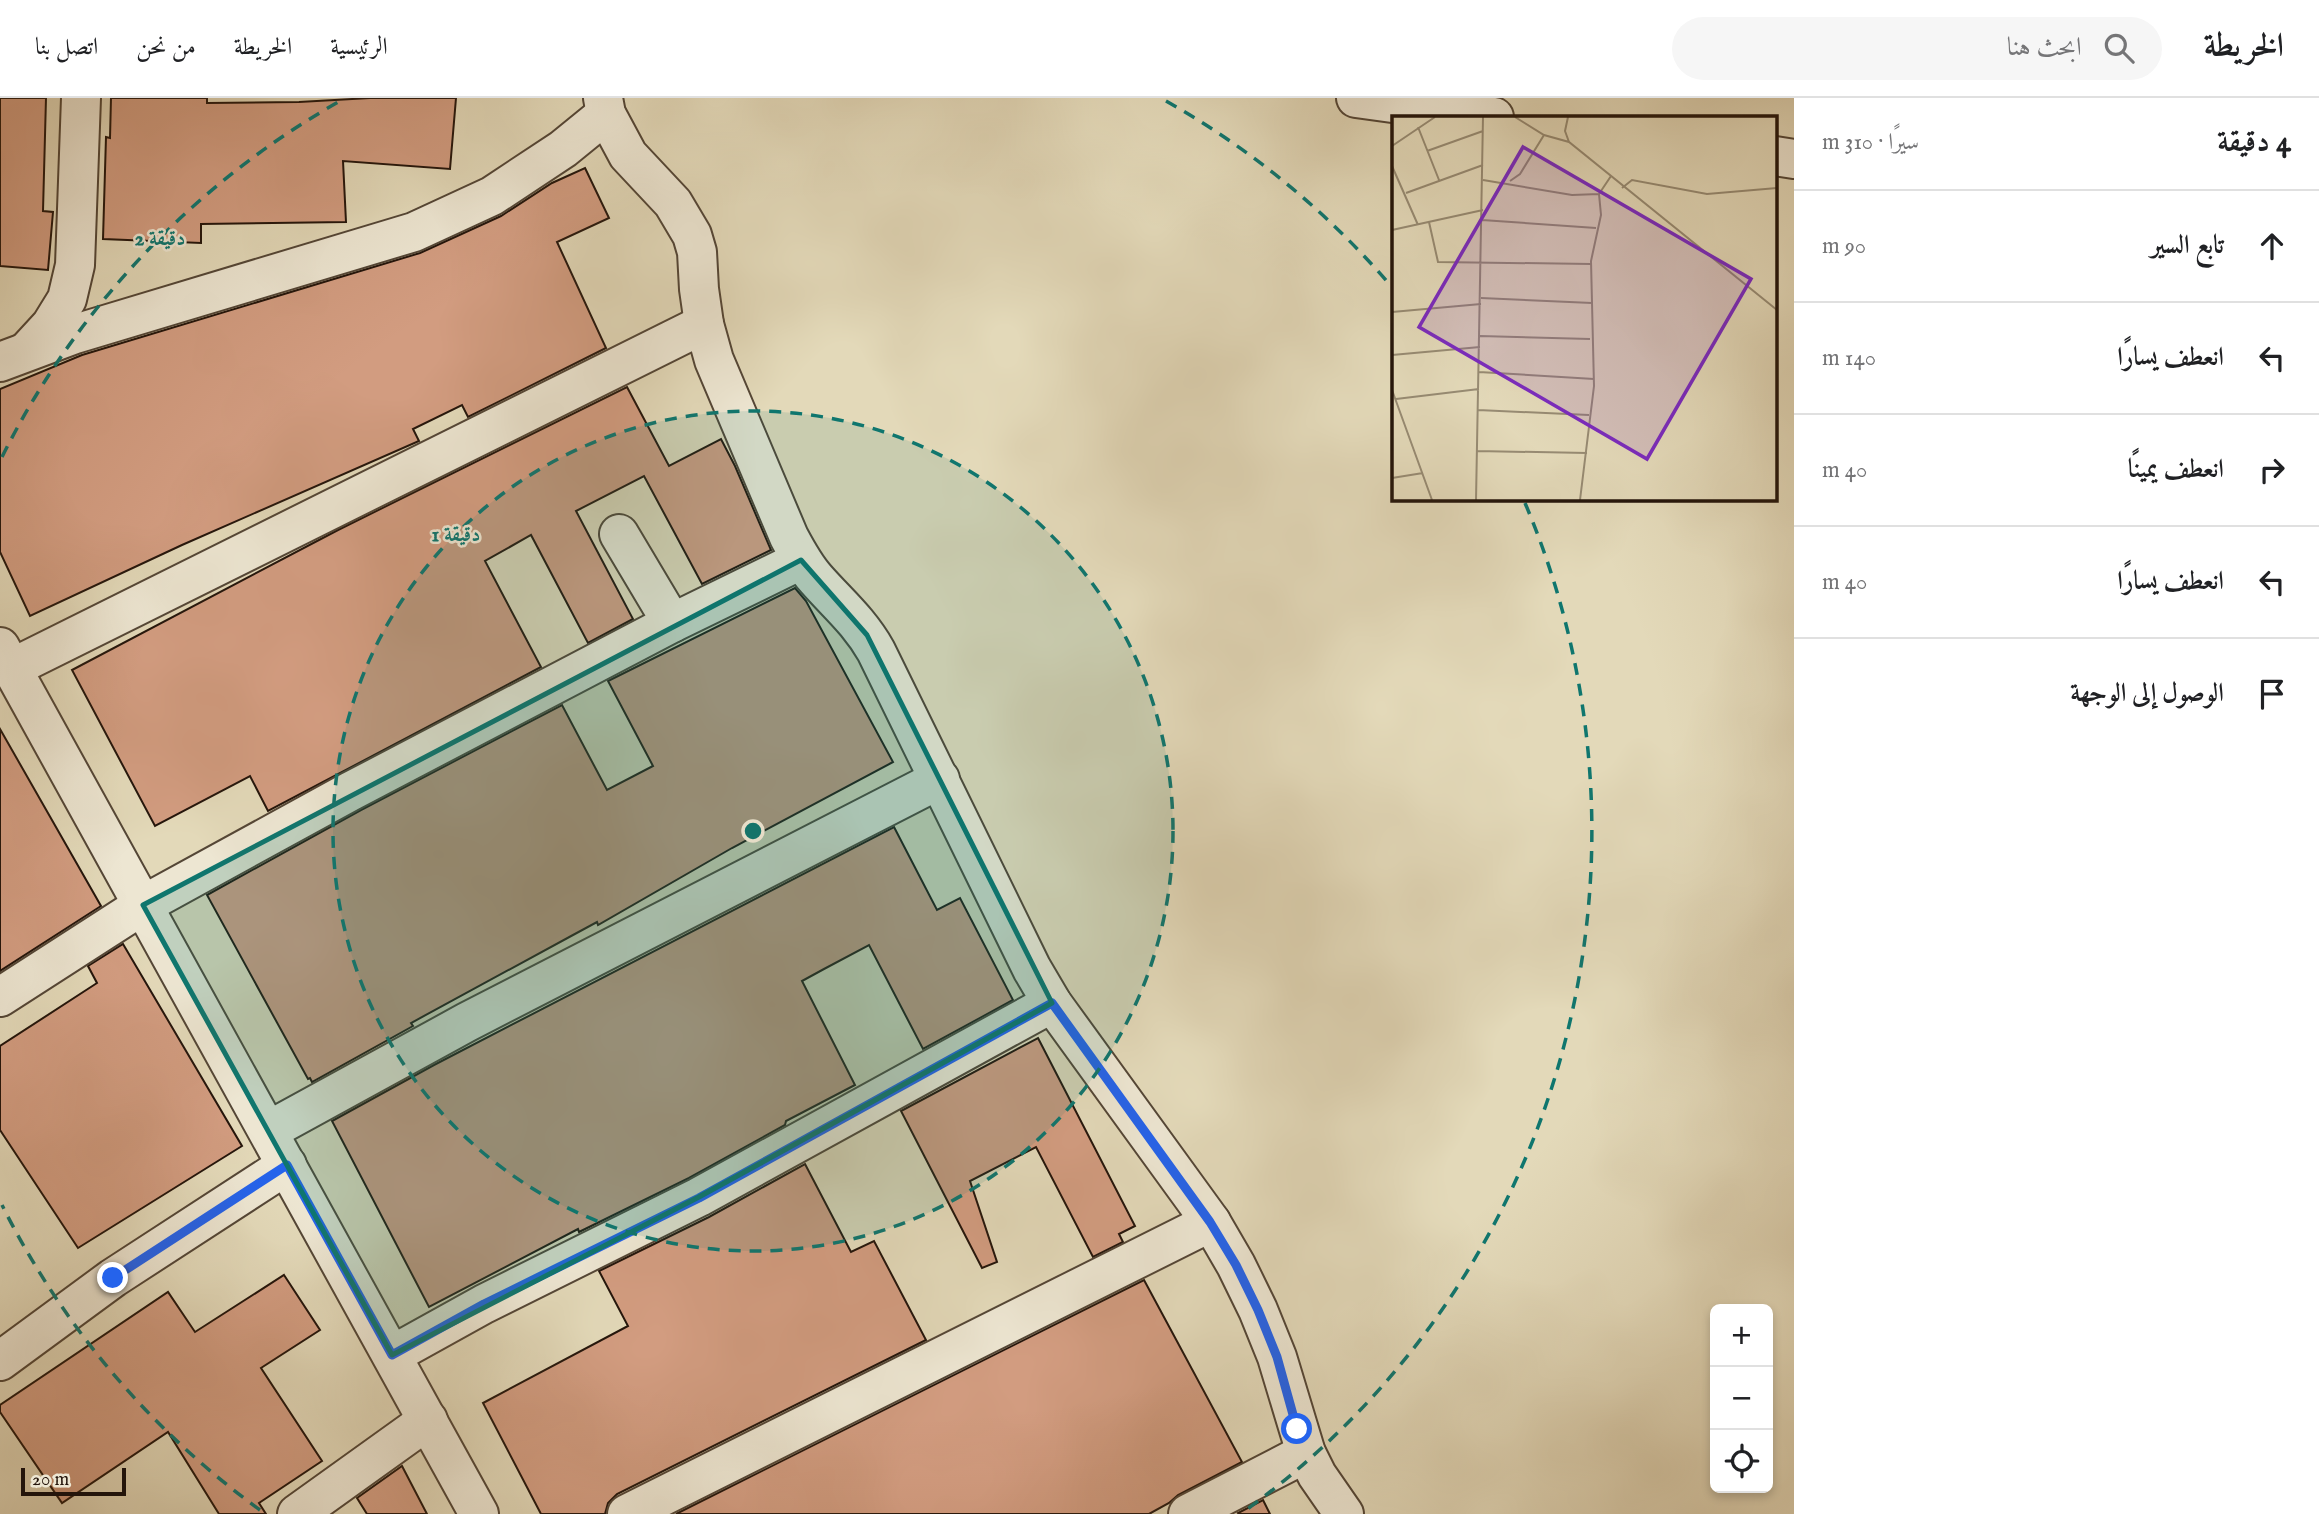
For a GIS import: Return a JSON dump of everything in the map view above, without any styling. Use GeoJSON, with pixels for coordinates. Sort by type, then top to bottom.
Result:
{"type":"FeatureCollection","features":[{"type":"Feature","properties":{"kind":"street"},"geometry":{"type":"LineString","coordinates":[[14,356],[51,325],[67,299],[75,265],[81,98]]}},
{"type":"Feature","properties":{"kind":"street"},"geometry":{"type":"LineString","coordinates":[[1356,98],[1487,116]]}},
{"type":"Feature","properties":{"kind":"street"},"geometry":{"type":"LineString","coordinates":[[14,356],[88,330],[414,232],[501,190],[563,149],[605,106],[628,155],[673,203],[692,235],[697,252],[704,324],[714,360],[801,560],[867,635],[1032,969],[1052,1003],[1210,1222],[1236,1265],[1277,1357],[1306,1453],[1317,1475],[1344,1514]]}},
{"type":"Feature","properties":{"kind":"street"},"geometry":{"type":"LineString","coordinates":[[1776,156],[1794,159]]}},
{"type":"Feature","properties":{"kind":"street"},"geometry":{"type":"LineString","coordinates":[[479,1514],[6,657],[704,324]]}},
{"type":"Feature","properties":{"kind":"street"},"geometry":{"type":"LineString","coordinates":[[619,534],[671,623]]}},
{"type":"Feature","properties":{"kind":"street"},"geometry":{"type":"LineString","coordinates":[[0,997],[143,905],[351,791],[671,623],[801,560]]}},
{"type":"Feature","properties":{"kind":"street"},"geometry":{"type":"LineString","coordinates":[[268,1131],[467,1022],[940,779]]}},
{"type":"Feature","properties":{"kind":"street"},"geometry":{"type":"LineString","coordinates":[[392,1355],[484,1304],[699,1198],[1052,1003]]}},
{"type":"Feature","properties":{"kind":"street"},"geometry":{"type":"LineString","coordinates":[[0,1361],[113,1278],[287,1165]]}},
{"type":"Feature","properties":{"kind":"street"},"geometry":{"type":"LineString","coordinates":[[628,1514],[1210,1222]]}},
{"type":"Feature","properties":{"kind":"street"},"geometry":{"type":"LineString","coordinates":[[297,1514],[428,1420]]}},
{"type":"Feature","properties":{"kind":"street"},"geometry":{"type":"LineString","coordinates":[[1188,1514],[1306,1453]]}},
{"type":"Feature","properties":{"kind":"highlighted area"},"geometry":{"type":"Polygon","coordinates":[[[801,560],[867,635],[1052,1003],[699,1197],[392,1355],[143,905],[801,560]]]}},
{"type":"Feature","properties":{"kind":"building"},"geometry":{"type":"Polygon","coordinates":[[[0,98],[46,98],[43,211],[53,212],[48,270],[0,266],[0,98]]]}},
{"type":"Feature","properties":{"kind":"building"},"geometry":{"type":"Polygon","coordinates":[[[111,98],[207,98],[207,103],[456,98],[450,169],[343,161],[346,222],[201,224],[201,243],[103,239],[106,137],[110,138],[111,98]]]}},
{"type":"Feature","properties":{"kind":"building"},"geometry":{"type":"Polygon","coordinates":[[[585,168],[609,218],[557,242],[606,348],[468,417],[462,405],[413,429],[419,441],[182,545],[30,616],[0,552],[0,389],[82,355],[420,253],[501,216],[552,183],[585,168]]]}},
{"type":"Feature","properties":{"kind":"building"},"geometry":{"type":"Polygon","coordinates":[[[627,387],[669,466],[721,439],[771,550],[702,584],[644,476],[576,511],[633,619],[588,643],[531,535],[485,561],[541,667],[268,811],[250,776],[155,826],[72,670],[338,530],[627,387]]]}},
{"type":"Feature","properties":{"kind":"building"},"geometry":{"type":"Polygon","coordinates":[[[795,588],[806,601],[893,762],[732,848],[598,925],[597,922],[411,1023],[413,1026],[312,1082],[308,1079],[207,895],[361,810],[562,705],[607,790],[653,766],[608,681],[795,588]]]}},
{"type":"Feature","properties":{"kind":"building"},"geometry":{"type":"Polygon","coordinates":[[[0,729],[101,906],[0,971],[0,729]]]}},
{"type":"Feature","properties":{"kind":"building"},"geometry":{"type":"Polygon","coordinates":[[[894,827],[937,910],[960,898],[1013,1000],[923,1049],[869,945],[802,981],[855,1085],[786,1121],[785,1125],[689,1178],[579,1232],[578,1229],[429,1307],[332,1121],[434,1065],[894,827]]]}},
{"type":"Feature","properties":{"kind":"building"},"geometry":{"type":"Polygon","coordinates":[[[123,944],[242,1146],[78,1248],[0,1130],[0,1046],[97,983],[88,966],[123,944]]]}},
{"type":"Feature","properties":{"kind":"building"},"geometry":{"type":"Polygon","coordinates":[[[1038,1038],[1135,1226],[1119,1234],[1123,1242],[1093,1257],[1036,1147],[970,1181],[997,1262],[982,1268],[901,1111],[1038,1038]]]}},
{"type":"Feature","properties":{"kind":"building"},"geometry":{"type":"Polygon","coordinates":[[[805,1164],[851,1252],[874,1241],[926,1340],[617,1494],[608,1503],[605,1514],[541,1514],[483,1403],[628,1326],[599,1271],[709,1217],[805,1164]]]}},
{"type":"Feature","properties":{"kind":"building"},"geometry":{"type":"Polygon","coordinates":[[[284,1275],[320,1330],[261,1368],[322,1461],[259,1503],[266,1514],[219,1514],[168,1432],[62,1503],[0,1412],[0,1405],[168,1292],[195,1332],[284,1275]]]}},
{"type":"Feature","properties":{"kind":"building"},"geometry":{"type":"Polygon","coordinates":[[[1144,1280],[1242,1462],[1178,1495],[1149,1514],[676,1514],[1144,1280]]]}},
{"type":"Feature","properties":{"kind":"building"},"geometry":{"type":"Polygon","coordinates":[[[402,1466],[427,1514],[367,1514],[357,1498],[402,1466]]]}},
{"type":"Feature","properties":{"kind":"building"},"geometry":{"type":"Polygon","coordinates":[[[1263,1500],[1270,1514],[1238,1513],[1263,1500]]]}},
{"type":"Feature","properties":{"kind":"route"},"geometry":{"type":"LineString","coordinates":[[113,1278],[287,1165],[392,1355],[484,1304],[699,1198],[1052,1003],[1210,1222],[1236,1265],[1277,1357],[1297,1429]]}}]}
